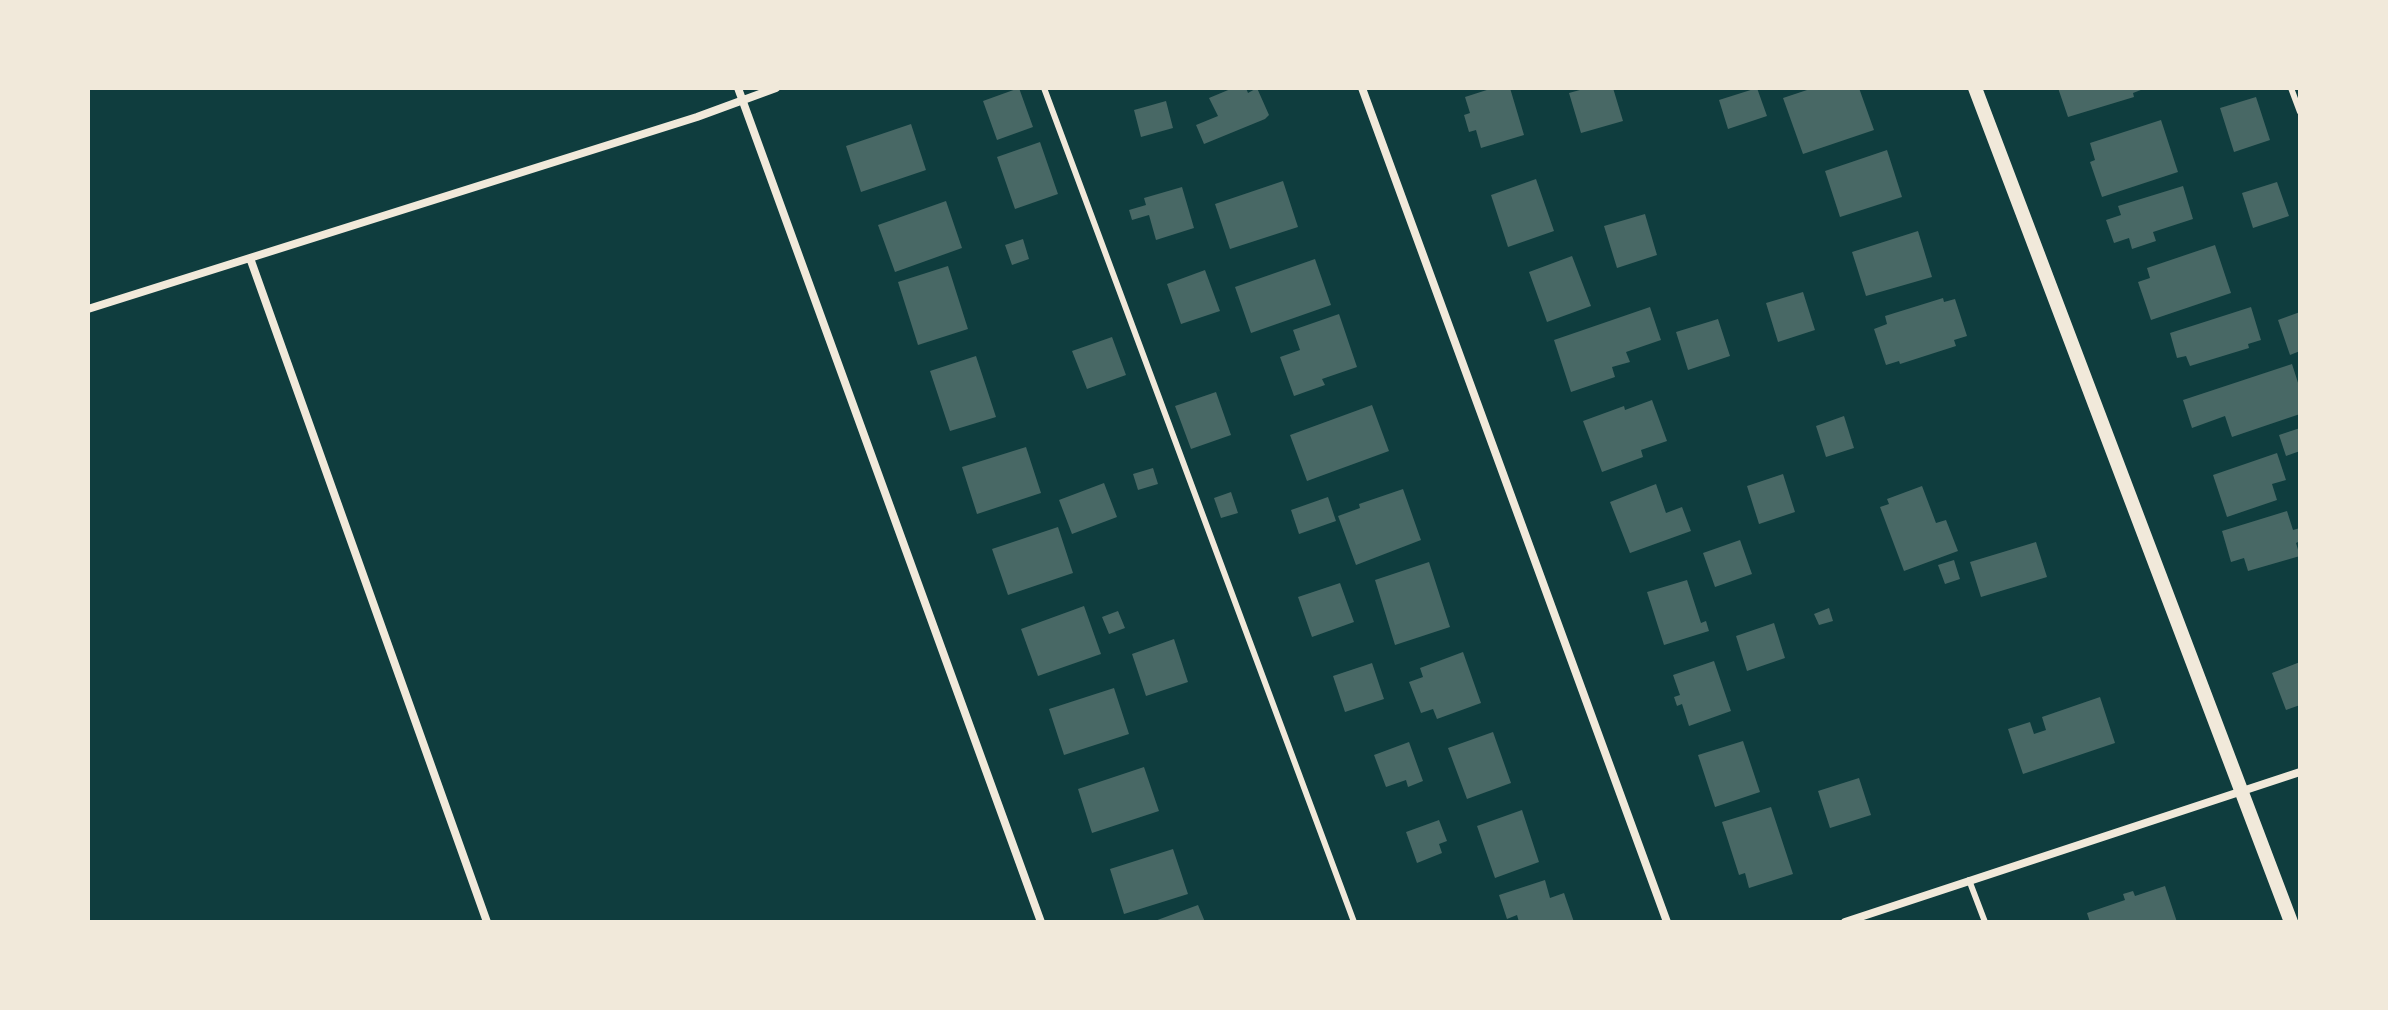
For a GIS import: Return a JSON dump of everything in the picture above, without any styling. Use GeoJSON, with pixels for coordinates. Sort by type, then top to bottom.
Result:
{"type":"FeatureCollection","features":[{"type":"Feature","properties":{"kind":"street"},"geometry":{"type":"LineString","coordinates":[[738,88],[1041,922]]}},
{"type":"Feature","properties":{"kind":"street"},"geometry":{"type":"LineString","coordinates":[[88,309],[776,88]]}},
{"type":"Feature","properties":{"kind":"street"},"geometry":{"type":"LineString","coordinates":[[1362,88],[1667,922]]}},
{"type":"Feature","properties":{"kind":"street"},"geometry":{"type":"LineString","coordinates":[[1975,88],[2291,922]]}},
{"type":"Feature","properties":{"kind":"street"},"geometry":{"type":"LineString","coordinates":[[250,258],[487,922]]}},
{"type":"Feature","properties":{"kind":"street"},"geometry":{"type":"LineString","coordinates":[[1845,922],[2300,772]]}},
{"type":"Feature","properties":{"kind":"lane"},"geometry":{"type":"LineString","coordinates":[[1044,88],[1354,922]]}},
{"type":"Feature","properties":{"kind":"lane"},"geometry":{"type":"LineString","coordinates":[[2291,88],[2300,112]]}},
{"type":"Feature","properties":{"kind":"lane"},"geometry":{"type":"LineString","coordinates":[[1969,879],[1985,922]]}},
{"type":"Feature","properties":{"kind":"building"},"geometry":{"type":"Polygon","coordinates":[[[1019,88],[1033,127],[997,140],[983,101],[1019,88]]]}},
{"type":"Feature","properties":{"kind":"building"},"geometry":{"type":"Polygon","coordinates":[[[1233,88],[1246,88],[1248,93],[1257,88],[1269,115],[1204,144],[1196,125],[1218,116],[1209,98],[1233,88]]]}},
{"type":"Feature","properties":{"kind":"building"},"geometry":{"type":"Polygon","coordinates":[[[1493,88],[1510,88],[1524,135],[1481,148],[1476,130],[1469,132],[1464,115],[1470,113],[1465,97],[1493,88]]]}},
{"type":"Feature","properties":{"kind":"building"},"geometry":{"type":"Polygon","coordinates":[[[1587,88],[1613,88],[1623,121],[1581,133],[1569,93],[1587,88]]]}},
{"type":"Feature","properties":{"kind":"building"},"geometry":{"type":"Polygon","coordinates":[[[1757,88],[1767,116],[1728,129],[1719,100],[1757,88]]]}},
{"type":"Feature","properties":{"kind":"building"},"geometry":{"type":"Polygon","coordinates":[[[1813,88],[1859,88],[1874,130],[1803,154],[1783,98],[1813,88]]]}},
{"type":"Feature","properties":{"kind":"building"},"geometry":{"type":"Polygon","coordinates":[[[2058,88],[2146,88],[2133,93],[2134,97],[2068,117],[2058,88]]]}},
{"type":"Feature","properties":{"kind":"building"},"geometry":{"type":"Polygon","coordinates":[[[2256,97],[2270,140],[2234,152],[2220,108],[2256,97]]]}},
{"type":"Feature","properties":{"kind":"building"},"geometry":{"type":"Polygon","coordinates":[[[1166,101],[1173,128],[1141,137],[1134,110],[1166,101]]]}},
{"type":"Feature","properties":{"kind":"building"},"geometry":{"type":"Polygon","coordinates":[[[2161,120],[2178,172],[2102,197],[2090,162],[2095,160],[2090,143],[2161,120]]]}},
{"type":"Feature","properties":{"kind":"building"},"geometry":{"type":"Polygon","coordinates":[[[911,124],[926,170],[861,192],[846,146],[911,124]]]}},
{"type":"Feature","properties":{"kind":"building"},"geometry":{"type":"Polygon","coordinates":[[[1040,142],[1058,194],[1015,209],[997,157],[1040,142]]]}},
{"type":"Feature","properties":{"kind":"building"},"geometry":{"type":"Polygon","coordinates":[[[1887,150],[1902,197],[1840,217],[1825,171],[1887,150]]]}},
{"type":"Feature","properties":{"kind":"building"},"geometry":{"type":"Polygon","coordinates":[[[1536,179],[1554,231],[1508,247],[1491,195],[1536,179]]]}},
{"type":"Feature","properties":{"kind":"building"},"geometry":{"type":"Polygon","coordinates":[[[1283,181],[1298,227],[1230,249],[1215,204],[1283,181]]]}},
{"type":"Feature","properties":{"kind":"building"},"geometry":{"type":"Polygon","coordinates":[[[2277,182],[2289,216],[2253,228],[2242,193],[2277,182]]]}},
{"type":"Feature","properties":{"kind":"building"},"geometry":{"type":"Polygon","coordinates":[[[2183,186],[2193,219],[2153,232],[2156,241],[2132,249],[2129,238],[2114,243],[2106,220],[2121,215],[2118,206],[2183,186]]]}},
{"type":"Feature","properties":{"kind":"building"},"geometry":{"type":"Polygon","coordinates":[[[1182,187],[1194,228],[1156,240],[1149,215],[1132,220],[1129,210],[1146,205],[1144,198],[1182,187]]]}},
{"type":"Feature","properties":{"kind":"building"},"geometry":{"type":"Polygon","coordinates":[[[946,201],[962,248],[895,272],[878,225],[946,201]]]}},
{"type":"Feature","properties":{"kind":"building"},"geometry":{"type":"Polygon","coordinates":[[[1645,214],[1657,255],[1617,268],[1604,226],[1645,214]]]}},
{"type":"Feature","properties":{"kind":"building"},"geometry":{"type":"Polygon","coordinates":[[[1918,231],[1932,277],[1866,296],[1852,252],[1918,231]]]}},
{"type":"Feature","properties":{"kind":"building"},"geometry":{"type":"Polygon","coordinates":[[[1023,239],[1029,259],[1012,265],[1005,245],[1023,239]]]}},
{"type":"Feature","properties":{"kind":"building"},"geometry":{"type":"Polygon","coordinates":[[[2215,245],[2231,293],[2151,320],[2138,282],[2150,278],[2147,268],[2215,245]]]}},
{"type":"Feature","properties":{"kind":"building"},"geometry":{"type":"Polygon","coordinates":[[[1572,256],[1591,306],[1547,322],[1529,272],[1572,256]]]}},
{"type":"Feature","properties":{"kind":"building"},"geometry":{"type":"Polygon","coordinates":[[[1315,259],[1331,305],[1251,333],[1235,287],[1315,259]]]}},
{"type":"Feature","properties":{"kind":"building"},"geometry":{"type":"Polygon","coordinates":[[[948,266],[968,329],[918,345],[898,282],[948,266]]]}},
{"type":"Feature","properties":{"kind":"building"},"geometry":{"type":"Polygon","coordinates":[[[1205,270],[1220,311],[1181,324],[1167,284],[1205,270]]]}},
{"type":"Feature","properties":{"kind":"building"},"geometry":{"type":"Polygon","coordinates":[[[1803,292],[1815,330],[1778,342],[1766,303],[1803,292]]]}},
{"type":"Feature","properties":{"kind":"building"},"geometry":{"type":"Polygon","coordinates":[[[1943,298],[1944,302],[1955,299],[1967,336],[1954,340],[1956,346],[1900,364],[1899,361],[1886,365],[1874,329],[1887,324],[1885,316],[1943,298]]]}},
{"type":"Feature","properties":{"kind":"building"},"geometry":{"type":"Polygon","coordinates":[[[1650,307],[1661,340],[1626,352],[1630,362],[1612,367],[1615,377],[1571,392],[1554,340],[1650,307]]]}},
{"type":"Feature","properties":{"kind":"building"},"geometry":{"type":"Polygon","coordinates":[[[2251,307],[2261,340],[2248,344],[2249,348],[2190,366],[2186,356],[2177,358],[2170,333],[2251,307]]]}},
{"type":"Feature","properties":{"kind":"building"},"geometry":{"type":"Polygon","coordinates":[[[2300,312],[2300,351],[2290,355],[2278,320],[2300,312]]]}},
{"type":"Feature","properties":{"kind":"building"},"geometry":{"type":"Polygon","coordinates":[[[1339,314],[1357,367],[1322,379],[1325,385],[1294,396],[1280,357],[1300,350],[1293,330],[1339,314]]]}},
{"type":"Feature","properties":{"kind":"building"},"geometry":{"type":"Polygon","coordinates":[[[1718,319],[1730,356],[1688,370],[1676,332],[1718,319]]]}},
{"type":"Feature","properties":{"kind":"building"},"geometry":{"type":"Polygon","coordinates":[[[1112,337],[1126,375],[1087,389],[1072,351],[1112,337]]]}},
{"type":"Feature","properties":{"kind":"building"},"geometry":{"type":"Polygon","coordinates":[[[976,356],[996,417],[950,431],[930,371],[976,356]]]}},
{"type":"Feature","properties":{"kind":"building"},"geometry":{"type":"Polygon","coordinates":[[[2292,364],[2300,389],[2300,414],[2232,437],[2225,416],[2192,428],[2183,400],[2292,364]]]}},
{"type":"Feature","properties":{"kind":"building"},"geometry":{"type":"Polygon","coordinates":[[[1216,392],[1231,435],[1191,449],[1175,406],[1216,392]]]}},
{"type":"Feature","properties":{"kind":"building"},"geometry":{"type":"Polygon","coordinates":[[[1652,400],[1667,441],[1641,450],[1643,457],[1602,472],[1583,421],[1624,406],[1625,410],[1652,400]]]}},
{"type":"Feature","properties":{"kind":"building"},"geometry":{"type":"Polygon","coordinates":[[[1372,405],[1389,451],[1307,481],[1290,435],[1372,405]]]}},
{"type":"Feature","properties":{"kind":"building"},"geometry":{"type":"Polygon","coordinates":[[[1844,416],[1854,448],[1826,457],[1816,426],[1844,416]]]}},
{"type":"Feature","properties":{"kind":"building"},"geometry":{"type":"Polygon","coordinates":[[[2300,428],[2300,451],[2286,456],[2279,435],[2300,428]]]}},
{"type":"Feature","properties":{"kind":"building"},"geometry":{"type":"Polygon","coordinates":[[[1026,447],[1041,493],[977,514],[962,467],[1026,447]]]}},
{"type":"Feature","properties":{"kind":"building"},"geometry":{"type":"Polygon","coordinates":[[[2277,453],[2286,480],[2272,484],[2277,500],[2227,517],[2213,475],[2277,453]]]}},
{"type":"Feature","properties":{"kind":"building"},"geometry":{"type":"Polygon","coordinates":[[[1153,468],[1158,484],[1138,490],[1133,474],[1153,468]]]}},
{"type":"Feature","properties":{"kind":"building"},"geometry":{"type":"Polygon","coordinates":[[[1783,474],[1795,512],[1759,524],[1747,486],[1783,474]]]}},
{"type":"Feature","properties":{"kind":"building"},"geometry":{"type":"Polygon","coordinates":[[[1104,483],[1117,517],[1072,534],[1059,500],[1104,483]]]}},
{"type":"Feature","properties":{"kind":"building"},"geometry":{"type":"Polygon","coordinates":[[[1656,484],[1666,513],[1682,507],[1691,531],[1630,553],[1610,502],[1656,484]]]}},
{"type":"Feature","properties":{"kind":"building"},"geometry":{"type":"Polygon","coordinates":[[[1922,486],[1936,523],[1946,520],[1958,551],[1904,571],[1880,507],[1889,504],[1887,499],[1922,486]]]}},
{"type":"Feature","properties":{"kind":"building"},"geometry":{"type":"Polygon","coordinates":[[[1403,489],[1421,540],[1356,565],[1338,516],[1360,508],[1359,504],[1403,489]]]}},
{"type":"Feature","properties":{"kind":"building"},"geometry":{"type":"Polygon","coordinates":[[[1231,492],[1238,513],[1221,518],[1214,498],[1231,492]]]}},
{"type":"Feature","properties":{"kind":"building"},"geometry":{"type":"Polygon","coordinates":[[[1328,497],[1336,521],[1299,534],[1291,510],[1328,497]]]}},
{"type":"Feature","properties":{"kind":"building"},"geometry":{"type":"Polygon","coordinates":[[[2287,511],[2293,530],[2300,528],[2300,541],[2296,543],[2300,556],[2248,571],[2244,558],[2231,562],[2222,531],[2287,511]]]}},
{"type":"Feature","properties":{"kind":"building"},"geometry":{"type":"Polygon","coordinates":[[[1058,527],[1073,573],[1008,595],[992,549],[1058,527]]]}},
{"type":"Feature","properties":{"kind":"building"},"geometry":{"type":"Polygon","coordinates":[[[1740,540],[1752,574],[1715,587],[1703,553],[1740,540]]]}},
{"type":"Feature","properties":{"kind":"building"},"geometry":{"type":"Polygon","coordinates":[[[2036,542],[2047,577],[1981,597],[1970,562],[2036,542]]]}},
{"type":"Feature","properties":{"kind":"building"},"geometry":{"type":"Polygon","coordinates":[[[1954,560],[1960,579],[1945,584],[1938,565],[1954,560]]]}},
{"type":"Feature","properties":{"kind":"building"},"geometry":{"type":"Polygon","coordinates":[[[1429,562],[1450,627],[1395,645],[1375,580],[1429,562]]]}},
{"type":"Feature","properties":{"kind":"building"},"geometry":{"type":"Polygon","coordinates":[[[1687,580],[1701,623],[1706,621],[1709,631],[1664,645],[1647,592],[1687,580]]]}},
{"type":"Feature","properties":{"kind":"building"},"geometry":{"type":"Polygon","coordinates":[[[1340,583],[1354,622],[1312,637],[1298,597],[1340,583]]]}},
{"type":"Feature","properties":{"kind":"building"},"geometry":{"type":"Polygon","coordinates":[[[1084,606],[1101,654],[1038,676],[1021,629],[1084,606]]]}},
{"type":"Feature","properties":{"kind":"building"},"geometry":{"type":"Polygon","coordinates":[[[1829,608],[1833,621],[1819,625],[1814,614],[1829,608]]]}},
{"type":"Feature","properties":{"kind":"building"},"geometry":{"type":"Polygon","coordinates":[[[1118,611],[1125,628],[1109,634],[1102,617],[1118,611]]]}},
{"type":"Feature","properties":{"kind":"building"},"geometry":{"type":"Polygon","coordinates":[[[1774,623],[1785,658],[1747,671],[1736,636],[1774,623]]]}},
{"type":"Feature","properties":{"kind":"building"},"geometry":{"type":"Polygon","coordinates":[[[1174,639],[1188,682],[1146,696],[1132,654],[1174,639]]]}},
{"type":"Feature","properties":{"kind":"building"},"geometry":{"type":"Polygon","coordinates":[[[1463,652],[1481,703],[1437,719],[1433,709],[1421,713],[1409,682],[1423,677],[1420,668],[1463,652]]]}},
{"type":"Feature","properties":{"kind":"building"},"geometry":{"type":"Polygon","coordinates":[[[1714,661],[1731,711],[1689,726],[1682,704],[1677,706],[1674,697],[1680,695],[1673,675],[1714,661]]]}},
{"type":"Feature","properties":{"kind":"building"},"geometry":{"type":"Polygon","coordinates":[[[2300,662],[2300,705],[2286,710],[2272,673],[2300,662]]]}},
{"type":"Feature","properties":{"kind":"building"},"geometry":{"type":"Polygon","coordinates":[[[1372,663],[1384,699],[1345,712],[1333,676],[1372,663]]]}},
{"type":"Feature","properties":{"kind":"building"},"geometry":{"type":"Polygon","coordinates":[[[1114,688],[1129,734],[1064,755],[1049,709],[1114,688]]]}},
{"type":"Feature","properties":{"kind":"building"},"geometry":{"type":"Polygon","coordinates":[[[2100,697],[2115,743],[2023,774],[2008,729],[2030,722],[2034,734],[2046,730],[2042,717],[2100,697]]]}},
{"type":"Feature","properties":{"kind":"building"},"geometry":{"type":"Polygon","coordinates":[[[1493,732],[1511,783],[1467,799],[1448,748],[1493,732]]]}},
{"type":"Feature","properties":{"kind":"building"},"geometry":{"type":"Polygon","coordinates":[[[1743,741],[1760,792],[1715,807],[1698,755],[1743,741]]]}},
{"type":"Feature","properties":{"kind":"building"},"geometry":{"type":"Polygon","coordinates":[[[1409,742],[1423,781],[1408,787],[1406,780],[1386,787],[1374,755],[1409,742]]]}},
{"type":"Feature","properties":{"kind":"building"},"geometry":{"type":"Polygon","coordinates":[[[1144,767],[1159,811],[1092,833],[1078,789],[1144,767]]]}},
{"type":"Feature","properties":{"kind":"building"},"geometry":{"type":"Polygon","coordinates":[[[1859,778],[1871,815],[1830,828],[1818,791],[1859,778]]]}},
{"type":"Feature","properties":{"kind":"building"},"geometry":{"type":"Polygon","coordinates":[[[1771,807],[1793,874],[1749,888],[1745,873],[1739,875],[1722,822],[1771,807]]]}},
{"type":"Feature","properties":{"kind":"building"},"geometry":{"type":"Polygon","coordinates":[[[1522,810],[1539,862],[1495,878],[1477,826],[1522,810]]]}},
{"type":"Feature","properties":{"kind":"building"},"geometry":{"type":"Polygon","coordinates":[[[1439,820],[1447,841],[1439,844],[1442,853],[1417,863],[1406,832],[1439,820]]]}},
{"type":"Feature","properties":{"kind":"building"},"geometry":{"type":"Polygon","coordinates":[[[1173,849],[1188,894],[1124,914],[1110,869],[1173,849]]]}},
{"type":"Feature","properties":{"kind":"building"},"geometry":{"type":"Polygon","coordinates":[[[1545,880],[1550,898],[1564,893],[1574,922],[1519,922],[1517,915],[1507,919],[1499,895],[1545,880]]]}},
{"type":"Feature","properties":{"kind":"building"},"geometry":{"type":"Polygon","coordinates":[[[2165,886],[2177,922],[2090,922],[2087,913],[2125,900],[2123,894],[2133,891],[2135,896],[2165,886]]]}},
{"type":"Feature","properties":{"kind":"building"},"geometry":{"type":"Polygon","coordinates":[[[1198,905],[1205,922],[1152,922],[1198,905]]]}}]}
